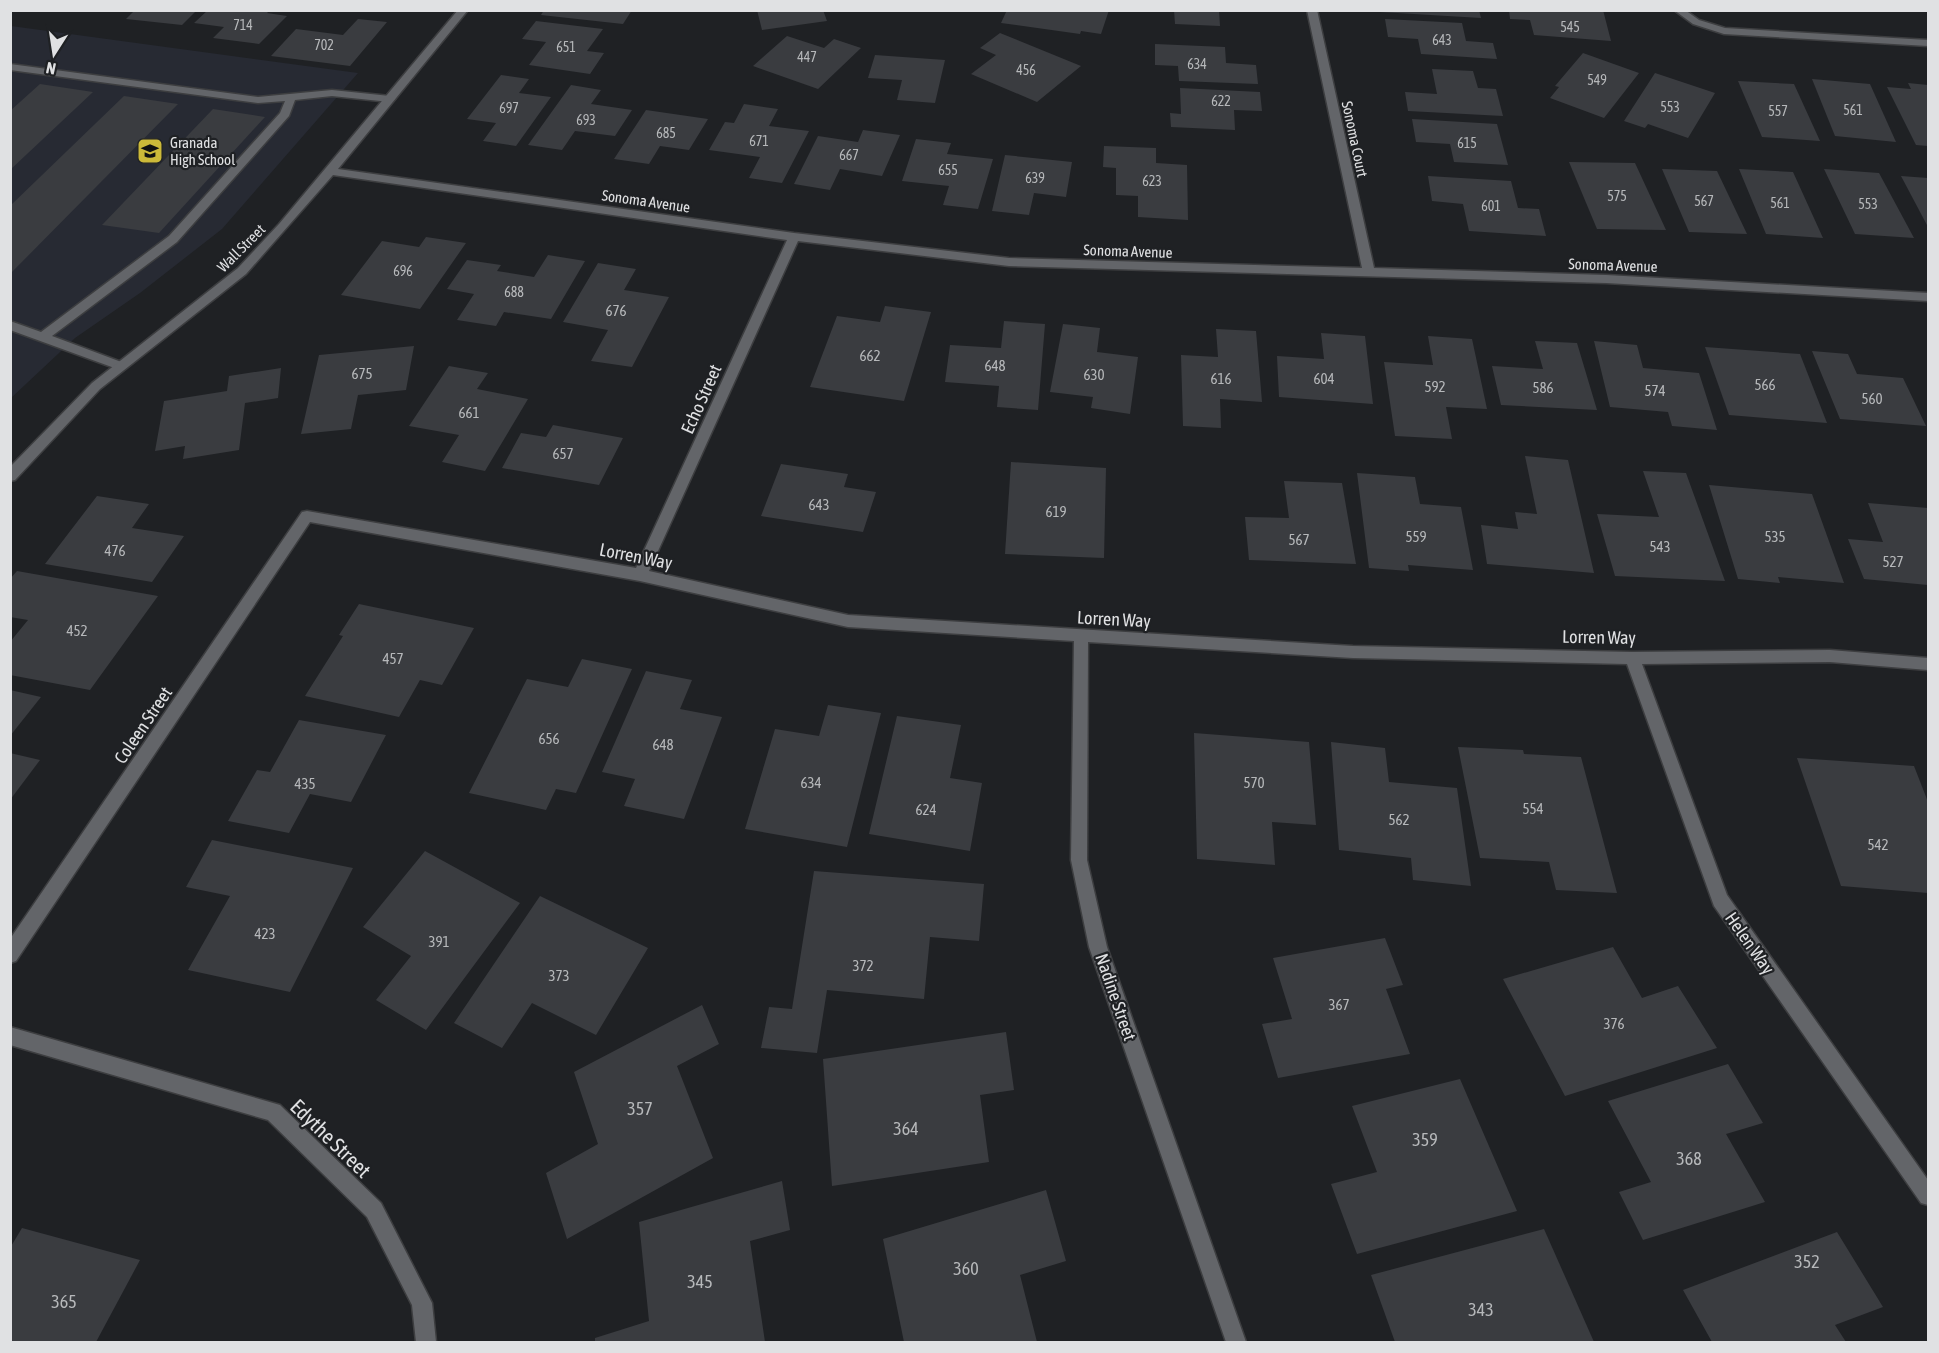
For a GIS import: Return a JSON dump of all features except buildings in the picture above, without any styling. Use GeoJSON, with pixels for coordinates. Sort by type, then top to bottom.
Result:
{"type":"FeatureCollection","features":[{"type":"Feature","properties":{"kind":"street","name":"Wall Street"},"geometry":{"type":"LineString","coordinates":[[10,476],[88,394],[120,366],[181,321],[242,271],[331,171],[464,10]]}},
{"type":"Feature","properties":{"kind":"street","name":"Sonoma Court"},"geometry":{"type":"LineString","coordinates":[[1312,10],[1369,274]]}},
{"type":"Feature","properties":{"kind":"street"},"geometry":{"type":"LineString","coordinates":[[1678,10],[1696,22],[1724,31],[1929,43]]}},
{"type":"Feature","properties":{"kind":"street"},"geometry":{"type":"LineString","coordinates":[[10,67],[258,100],[332,93],[390,99]]}},
{"type":"Feature","properties":{"kind":"street"},"geometry":{"type":"LineString","coordinates":[[42,338],[173,239],[285,114],[291,97]]}},
{"type":"Feature","properties":{"kind":"street","name":"Sonoma Avenue"},"geometry":{"type":"LineString","coordinates":[[331,171],[794,237],[1009,262],[1606,279],[1929,297]]}},
{"type":"Feature","properties":{"kind":"street","name":"Echo Street"},"geometry":{"type":"LineString","coordinates":[[640,575],[794,237]]}},
{"type":"Feature","properties":{"kind":"street"},"geometry":{"type":"LineString","coordinates":[[10,325],[120,366]]}},
{"type":"Feature","properties":{"kind":"street","name":"Lorren Way"},"geometry":{"type":"LineString","coordinates":[[307,516],[640,575],[848,621],[1353,652],[1632,658],[1830,656],[1929,664]]}},
{"type":"Feature","properties":{"kind":"street","name":"Coleen Street"},"geometry":{"type":"LineString","coordinates":[[10,955],[307,516]]}},
{"type":"Feature","properties":{"kind":"street","name":"Nadine Street"},"geometry":{"type":"LineString","coordinates":[[1081,637],[1079,860],[1098,947],[1236,1342]]}},
{"type":"Feature","properties":{"kind":"street","name":"Helen Way"},"geometry":{"type":"LineString","coordinates":[[1632,658],[1720,900],[1929,1196]]}},
{"type":"Feature","properties":{"kind":"street","name":"Edythe Street"},"geometry":{"type":"LineString","coordinates":[[10,1036],[273,1112],[374,1210],[422,1303],[426,1342]]}},
{"type":"Feature","properties":{"kind":"shaded area","name":"Granada High School"},"geometry":{"type":"Polygon","coordinates":[[[11,26],[358,73],[222,229],[140,293],[75,338],[11,398],[11,26]]]}},
{"type":"Feature","properties":{"kind":"place","name":"Granada High School"},"geometry":{"type":"Point","coordinates":[150,151]}}]}
